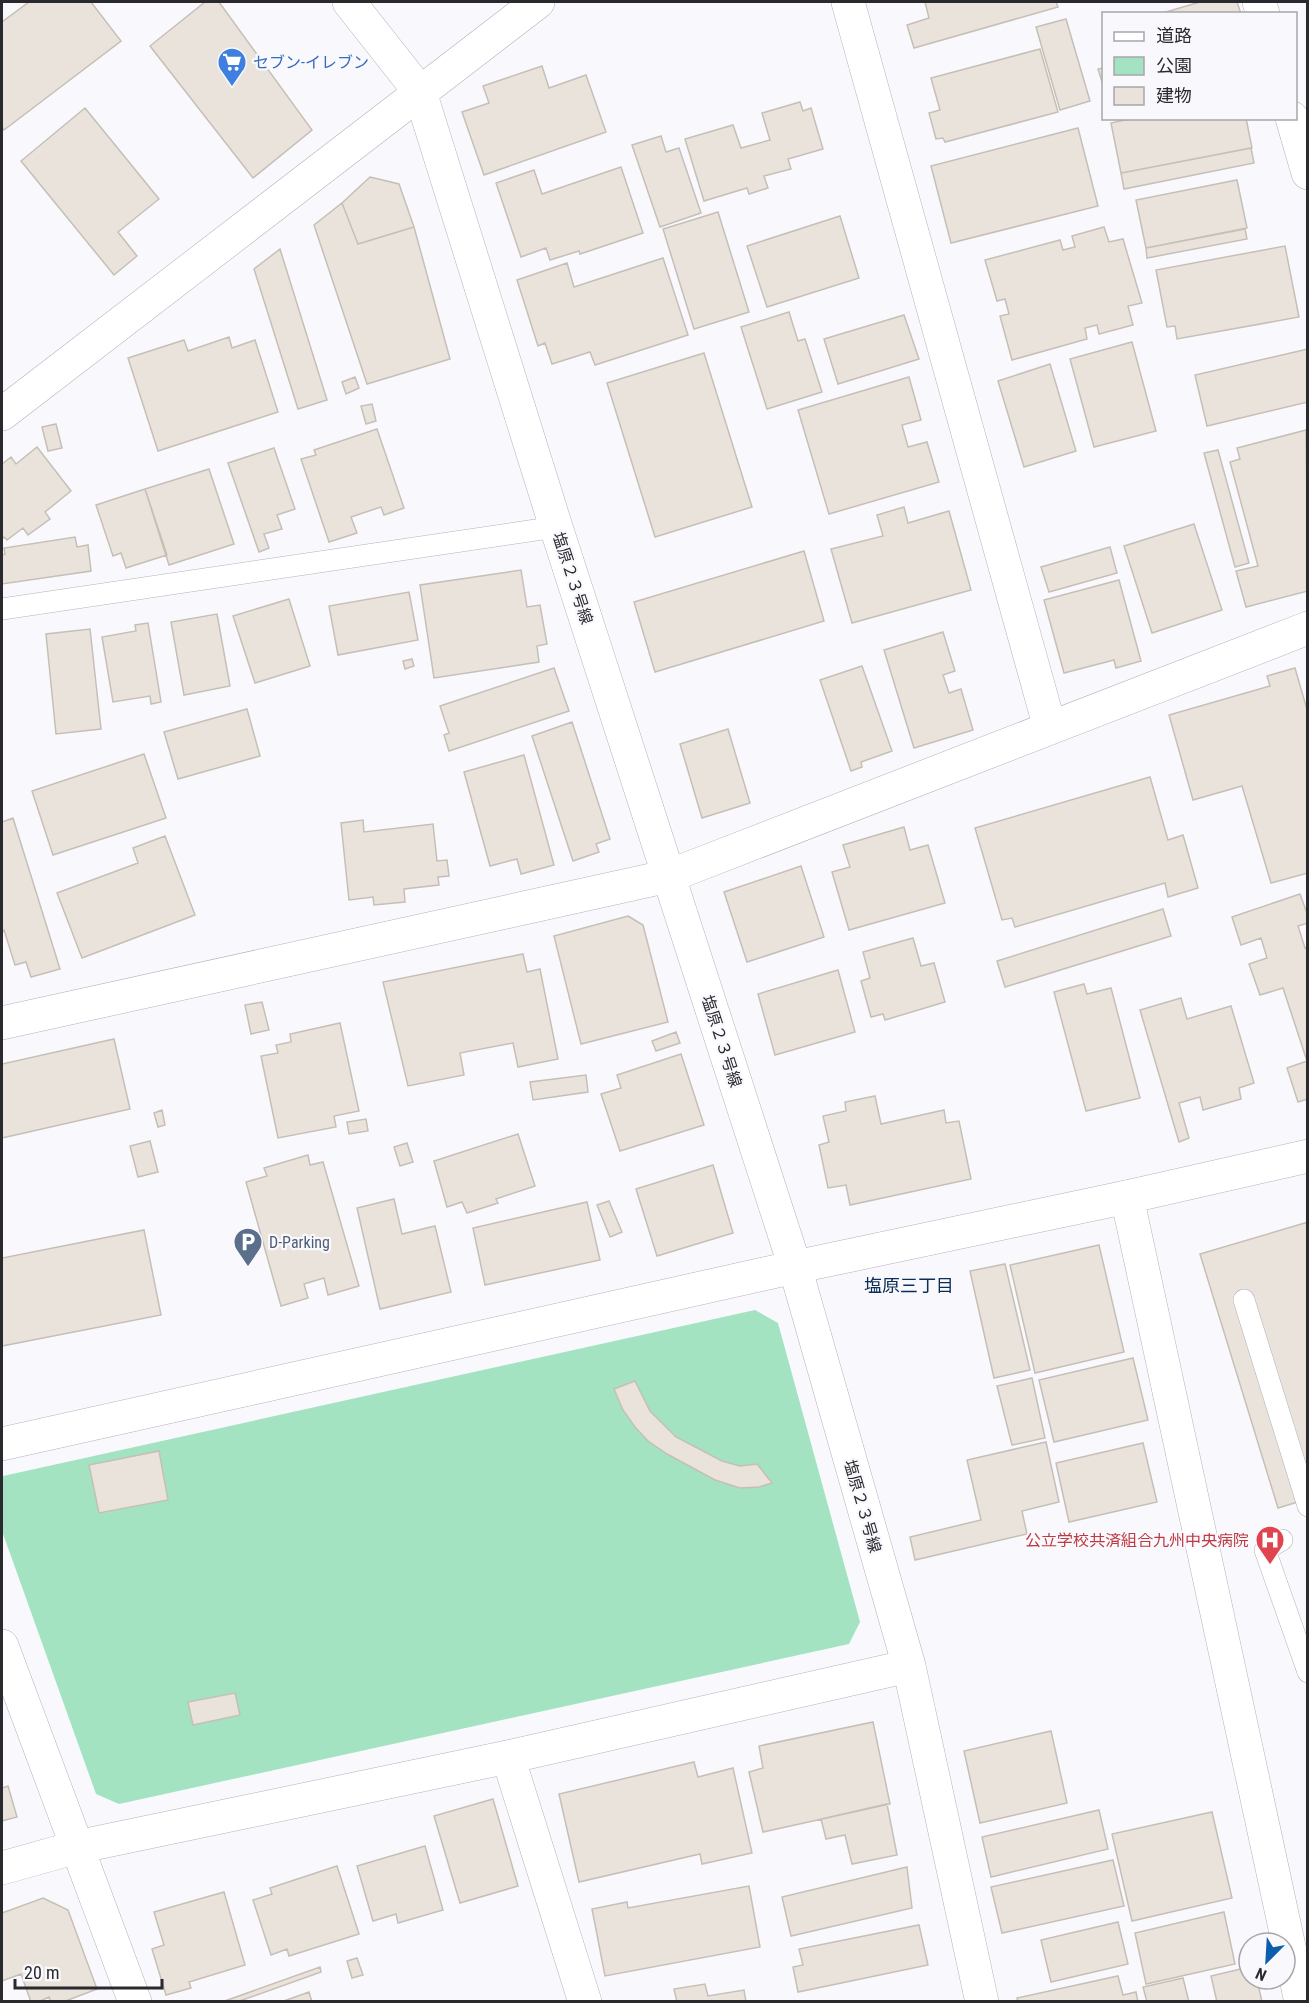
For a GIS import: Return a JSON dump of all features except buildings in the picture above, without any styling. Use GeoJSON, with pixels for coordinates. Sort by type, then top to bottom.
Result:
{"type":"FeatureCollection","features":[{"type":"Feature","properties":{"kind":"street"},"geometry":{"type":"LineString","coordinates":[[349,2],[420,92]]}},
{"type":"Feature","properties":{"kind":"street"},"geometry":{"type":"LineString","coordinates":[[2,414],[538,2]]}},
{"type":"Feature","properties":{"kind":"street"},"geometry":{"type":"LineString","coordinates":[[849,2],[1050,728]]}},
{"type":"Feature","properties":{"kind":"street","name":"塩原２３号線"},"geometry":{"type":"LineString","coordinates":[[420,92],[556,527],[795,1267],[909,1666],[982,2001]]}},
{"type":"Feature","properties":{"kind":"street"},"geometry":{"type":"LineString","coordinates":[[1293,120],[1307,168]]}},
{"type":"Feature","properties":{"kind":"street"},"geometry":{"type":"LineString","coordinates":[[2,1023],[669,876],[1308,628]]}},
{"type":"Feature","properties":{"kind":"street"},"geometry":{"type":"LineString","coordinates":[[2,1444],[795,1267],[1308,1156]]}},
{"type":"Feature","properties":{"kind":"street"},"geometry":{"type":"LineString","coordinates":[[1127,1197],[1301,2001]]}},
{"type":"Feature","properties":{"kind":"street"},"geometry":{"type":"LineString","coordinates":[[2,1646],[135,2001]]}},
{"type":"Feature","properties":{"kind":"street"},"geometry":{"type":"LineString","coordinates":[[2,1868],[77,1847],[508,1757],[909,1666]]}},
{"type":"Feature","properties":{"kind":"street"},"geometry":{"type":"LineString","coordinates":[[508,1757],[585,2001]]}},
{"type":"Feature","properties":{"kind":"lane"},"geometry":{"type":"LineString","coordinates":[[2,609],[556,527]]}},
{"type":"Feature","properties":{"kind":"lane"},"geometry":{"type":"LineString","coordinates":[[1244,1300],[1308,1506]]}},
{"type":"Feature","properties":{"kind":"lane"},"geometry":{"type":"LineString","coordinates":[[1282,1540],[1265,1550],[1308,1672]]}},
{"type":"Feature","properties":{"kind":"green space"},"geometry":{"type":"Polygon","coordinates":[[[755,1310],[778,1323],[860,1622],[849,1644],[119,1804],[96,1794],[2,1531],[3,1476],[755,1310]]]}},
{"type":"Feature","properties":{"kind":"place","name":"セブン-イレブン"},"geometry":{"type":"Point","coordinates":[232,88]}},
{"type":"Feature","properties":{"kind":"place","name":"D-Parking"},"geometry":{"type":"Point","coordinates":[248,1268]}},
{"type":"Feature","properties":{"kind":"place","name":"公立学校共済組合九州中央病院"},"geometry":{"type":"Point","coordinates":[1270,1566]}},
{"type":"Feature","properties":{"kind":"district","name":"塩原三丁目"},"geometry":{"type":"Point","coordinates":[909,1286]}}]}
